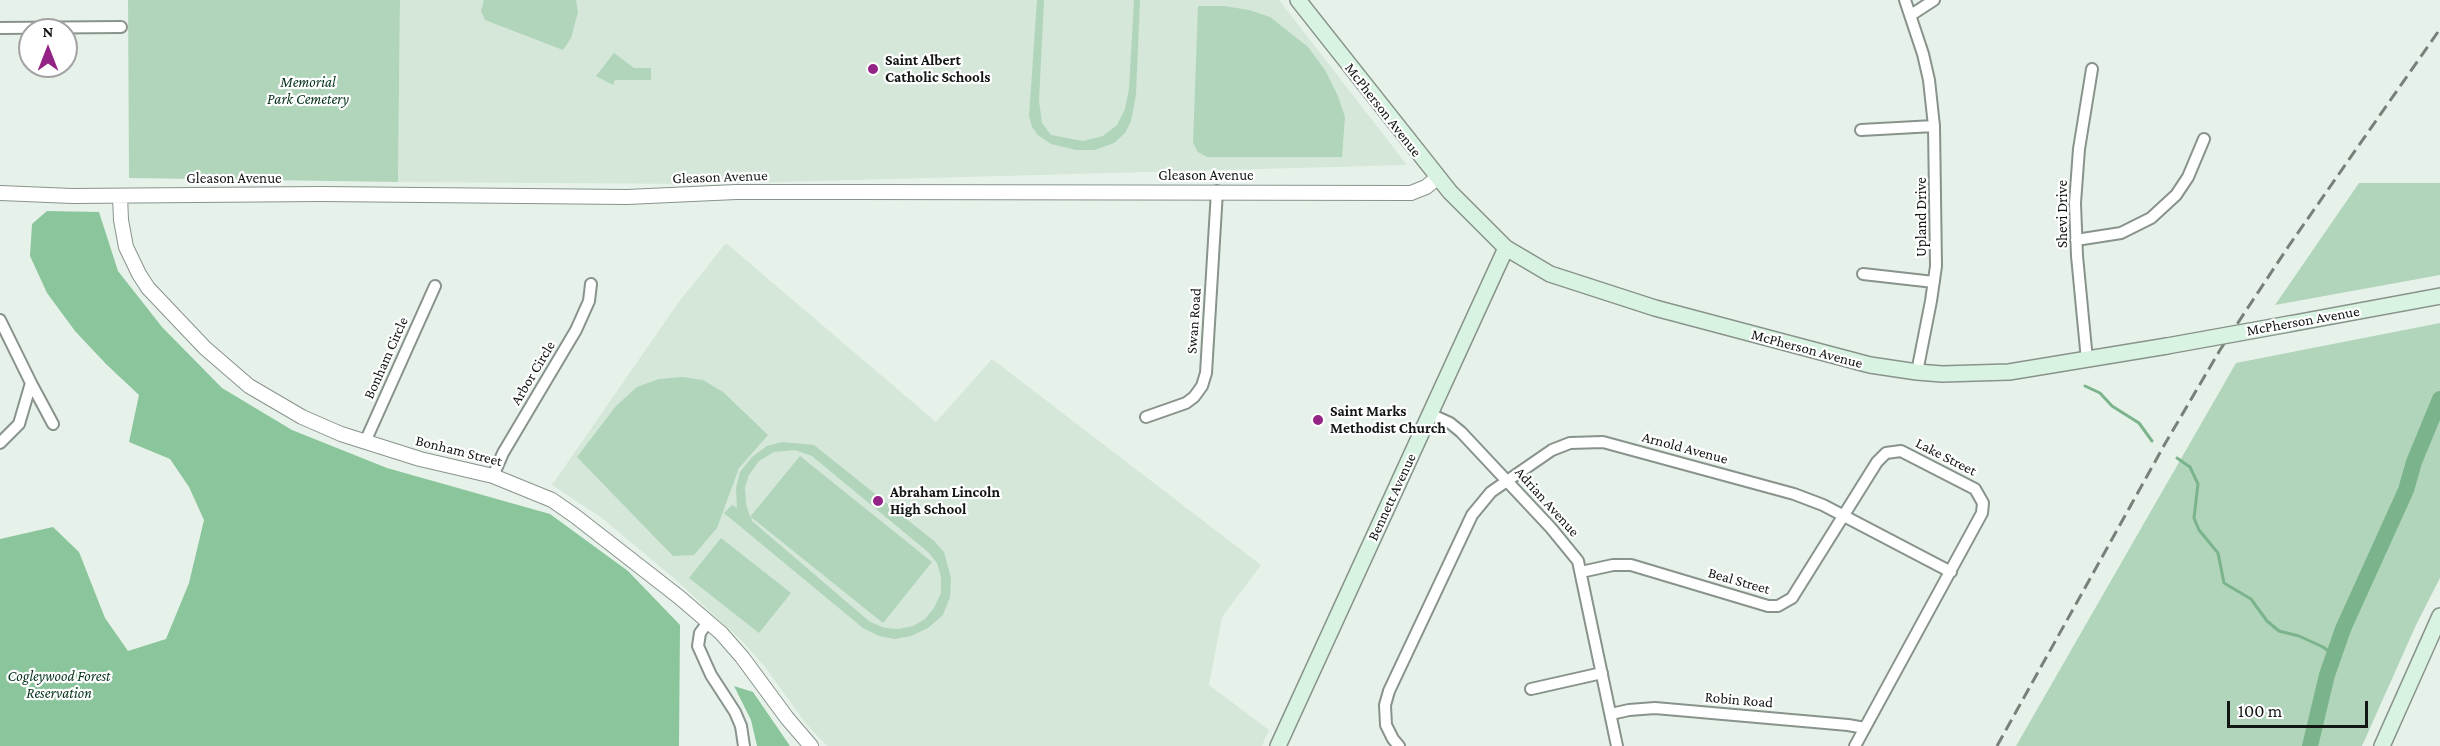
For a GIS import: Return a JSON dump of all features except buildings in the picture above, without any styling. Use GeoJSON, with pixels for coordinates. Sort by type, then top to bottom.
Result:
{"type":"FeatureCollection","features":[{"type":"Feature","properties":{"kind":"main road","name":"McPherson Avenue"},"geometry":{"type":"LineString","coordinates":[[1298,0],[1437,178],[1478,223],[1506,248],[1550,274],[1596,290],[1870,365],[1917,372],[1984,374],[2087,360],[2440,296]]}},
{"type":"Feature","properties":{"kind":"main road","name":"Bennett Avenue"},"geometry":{"type":"LineString","coordinates":[[1278,746],[1506,248]]}},
{"type":"Feature","properties":{"kind":"main road"},"geometry":{"type":"LineString","coordinates":[[2382,746],[2440,616]]}},
{"type":"Feature","properties":{"kind":"street","name":"Upland Drive"},"geometry":{"type":"LineString","coordinates":[[1905,0],[1925,61],[1933,104],[1934,126],[1937,249],[1934,282],[1917,372]]}},
{"type":"Feature","properties":{"kind":"street"},"geometry":{"type":"LineString","coordinates":[[1911,15],[1934,0]]}},
{"type":"Feature","properties":{"kind":"street"},"geometry":{"type":"LineString","coordinates":[[0,28],[122,27]]}},
{"type":"Feature","properties":{"kind":"street","name":"Shevi Drive"},"geometry":{"type":"LineString","coordinates":[[2087,360],[2076,240],[2079,149],[2092,69]]}},
{"type":"Feature","properties":{"kind":"street"},"geometry":{"type":"LineString","coordinates":[[1861,130],[1934,126]]}},
{"type":"Feature","properties":{"kind":"street"},"geometry":{"type":"LineString","coordinates":[[2076,240],[2121,233],[2151,218],[2176,195],[2188,177],[2204,139]]}},
{"type":"Feature","properties":{"kind":"street","name":"Gleason Avenue"},"geometry":{"type":"LineString","coordinates":[[0,193],[45,196],[321,194],[627,197],[736,192],[1411,193],[1420,190],[1437,178]]}},
{"type":"Feature","properties":{"kind":"street","name":"Swan Road"},"geometry":{"type":"LineString","coordinates":[[1146,417],[1186,403],[1202,387],[1206,373],[1217,191]]}},
{"type":"Feature","properties":{"kind":"street","name":"Bonham Street"},"geometry":{"type":"LineString","coordinates":[[120,195],[123,234],[132,260],[148,288],[173,317],[205,348],[263,395],[318,424],[365,442],[420,459],[493,476],[540,494],[575,516],[708,622],[742,657],[787,718],[811,746]]}},
{"type":"Feature","properties":{"kind":"street"},"geometry":{"type":"LineString","coordinates":[[1863,274],[1934,282]]}},
{"type":"Feature","properties":{"kind":"street","name":"Arbor Circle"},"geometry":{"type":"LineString","coordinates":[[493,476],[503,453],[576,330],[589,301],[591,284]]}},
{"type":"Feature","properties":{"kind":"street","name":"Bonham Circle"},"geometry":{"type":"LineString","coordinates":[[365,442],[435,286]]}},
{"type":"Feature","properties":{"kind":"street"},"geometry":{"type":"LineString","coordinates":[[0,320],[53,424]]}},
{"type":"Feature","properties":{"kind":"street"},"geometry":{"type":"LineString","coordinates":[[0,443],[18,424],[31,383]]}},
{"type":"Feature","properties":{"kind":"street","name":"Adrian Avenue"},"geometry":{"type":"LineString","coordinates":[[1430,414],[1461,432],[1578,561],[1617,746]]}},
{"type":"Feature","properties":{"kind":"street","name":"Arnold Avenue"},"geometry":{"type":"LineString","coordinates":[[1399,746],[1392,740],[1386,725],[1385,705],[1389,691],[1472,515],[1487,496],[1561,446],[1580,441],[1592,441],[1794,494],[1843,516],[1951,572]]}},
{"type":"Feature","properties":{"kind":"street","name":"Lake Street"},"geometry":{"type":"LineString","coordinates":[[1843,516],[1877,462],[1886,453],[1901,451],[1957,478],[1975,489],[1983,503],[1982,513],[1951,572]]}},
{"type":"Feature","properties":{"kind":"street","name":"Beal Street"},"geometry":{"type":"LineString","coordinates":[[1581,572],[1612,565],[1631,565],[1768,606],[1778,606],[1792,598],[1843,516]]}},
{"type":"Feature","properties":{"kind":"street"},"geometry":{"type":"LineString","coordinates":[[1855,746],[1951,572]]}},
{"type":"Feature","properties":{"kind":"street"},"geometry":{"type":"LineString","coordinates":[[708,622],[699,633],[698,646],[711,675],[735,712],[741,726],[744,746]]}},
{"type":"Feature","properties":{"kind":"street"},"geometry":{"type":"LineString","coordinates":[[1531,689],[1602,673]]}},
{"type":"Feature","properties":{"kind":"street","name":"Robin Road"},"geometry":{"type":"LineString","coordinates":[[1611,714],[1655,708],[1864,728]]}},
{"type":"Feature","properties":{"kind":"shaded area","name":"Saint Albert Catholic Schools"},"geometry":{"type":"Polygon","coordinates":[[[400,0],[1279,0],[1407,165],[706,184],[398,182],[400,0]]]}},
{"type":"Feature","properties":{"kind":"shaded area","name":"Abraham Lincoln High School"},"geometry":{"type":"Polygon","coordinates":[[[726,243],[936,422],[992,359],[1261,565],[1222,617],[1209,685],[1269,730],[1262,746],[827,746],[807,725],[765,667],[742,641],[675,579],[602,518],[552,485],[678,303],[726,243]]]}},
{"type":"Feature","properties":{"kind":"green space","name":"Memorial Park Cemetery"},"geometry":{"type":"Polygon","coordinates":[[[128,0],[400,0],[398,182],[129,178],[128,0]]]}},
{"type":"Feature","properties":{"kind":"green space"},"geometry":{"type":"Polygon","coordinates":[[[484,0],[576,0],[578,12],[571,38],[563,50],[485,20],[481,11],[484,0]]]}},
{"type":"Feature","properties":{"kind":"green space"},"geometry":{"type":"Polygon","coordinates":[[[1037,0],[1044,0],[1039,101],[1042,123],[1051,135],[1083,141],[1103,136],[1117,125],[1125,109],[1129,89],[1134,0],[1140,0],[1136,95],[1131,121],[1125,133],[1114,143],[1095,150],[1076,150],[1051,144],[1038,135],[1032,127],[1029,116],[1037,0]]]}},
{"type":"Feature","properties":{"kind":"green space"},"geometry":{"type":"Polygon","coordinates":[[[1198,6],[1224,6],[1249,10],[1270,17],[1308,47],[1325,70],[1345,117],[1342,157],[1207,157],[1198,152],[1193,143],[1198,6]]]}},
{"type":"Feature","properties":{"kind":"green space"},"geometry":{"type":"Polygon","coordinates":[[[614,53],[634,68],[651,68],[651,80],[615,80],[613,85],[596,76],[614,53]]]}},
{"type":"Feature","properties":{"kind":"green space"},"geometry":{"type":"Polygon","coordinates":[[[2359,183],[2440,183],[2440,275],[2275,305],[2359,183]]]}},
{"type":"Feature","properties":{"kind":"green space","name":"Cogleywood Forest Reservation"},"geometry":{"type":"Polygon","coordinates":[[[47,211],[99,212],[118,271],[162,327],[222,388],[292,430],[387,468],[550,514],[628,571],[680,625],[679,746],[0,746],[0,539],[53,527],[79,552],[105,618],[128,651],[166,639],[189,583],[204,520],[189,487],[170,459],[129,442],[139,395],[75,331],[47,293],[30,256],[32,224],[47,211]]]}},
{"type":"Feature","properties":{"kind":"green space"},"geometry":{"type":"Polygon","coordinates":[[[2440,323],[2440,578],[2416,625],[2362,746],[2016,746],[2236,363],[2440,323]]]}},
{"type":"Feature","properties":{"kind":"green space"},"geometry":{"type":"Polygon","coordinates":[[[682,377],[703,380],[723,392],[768,435],[739,468],[717,528],[694,555],[673,556],[577,457],[616,406],[637,387],[659,379],[682,377]]]}},
{"type":"Feature","properties":{"kind":"green space"},"geometry":{"type":"Polygon","coordinates":[[[782,442],[814,445],[934,541],[944,552],[951,578],[950,597],[943,615],[928,628],[911,636],[895,639],[879,636],[863,628],[724,513],[732,505],[737,508],[736,488],[740,472],[752,457],[767,446],[782,442]],[[795,450],[774,452],[759,461],[749,475],[745,487],[746,504],[750,517],[800,456],[932,562],[883,623],[751,517],[752,521],[870,622],[885,628],[899,629],[913,626],[925,619],[934,608],[941,593],[941,577],[937,563],[928,552],[812,456],[795,450]]]}},
{"type":"Feature","properties":{"kind":"green space"},"geometry":{"type":"Polygon","coordinates":[[[721,538],[791,593],[759,633],[689,578],[721,538]]]}},
{"type":"Feature","properties":{"kind":"green space"},"geometry":{"type":"Polygon","coordinates":[[[734,686],[753,692],[790,746],[757,746],[751,720],[734,686]]]}},
{"type":"Feature","properties":{"kind":"waterway"},"geometry":{"type":"LineString","coordinates":[[2085,386],[2100,393],[2112,406],[2139,423],[2152,441]]}},
{"type":"Feature","properties":{"kind":"waterway"},"geometry":{"type":"LineString","coordinates":[[2310,746],[2327,675],[2343,629],[2406,490],[2414,462],[2440,399]]}},
{"type":"Feature","properties":{"kind":"waterway"},"geometry":{"type":"LineString","coordinates":[[2177,458],[2190,467],[2198,484],[2194,518],[2199,530],[2218,553],[2224,583],[2251,599],[2267,621],[2279,631],[2299,636],[2334,655]]}},
{"type":"Feature","properties":{"kind":"railway"},"geometry":{"type":"LineString","coordinates":[[1997,746],[2166,442],[2220,350],[2288,247],[2440,29]]}},
{"type":"Feature","properties":{"kind":"place","name":"Saint Albert Catholic Schools"},"geometry":{"type":"Point","coordinates":[873,69]}},
{"type":"Feature","properties":{"kind":"place","name":"Saint Marks Methodist Church"},"geometry":{"type":"Point","coordinates":[1318,420]}},
{"type":"Feature","properties":{"kind":"place","name":"Abraham Lincoln High School"},"geometry":{"type":"Point","coordinates":[878,501]}}]}
